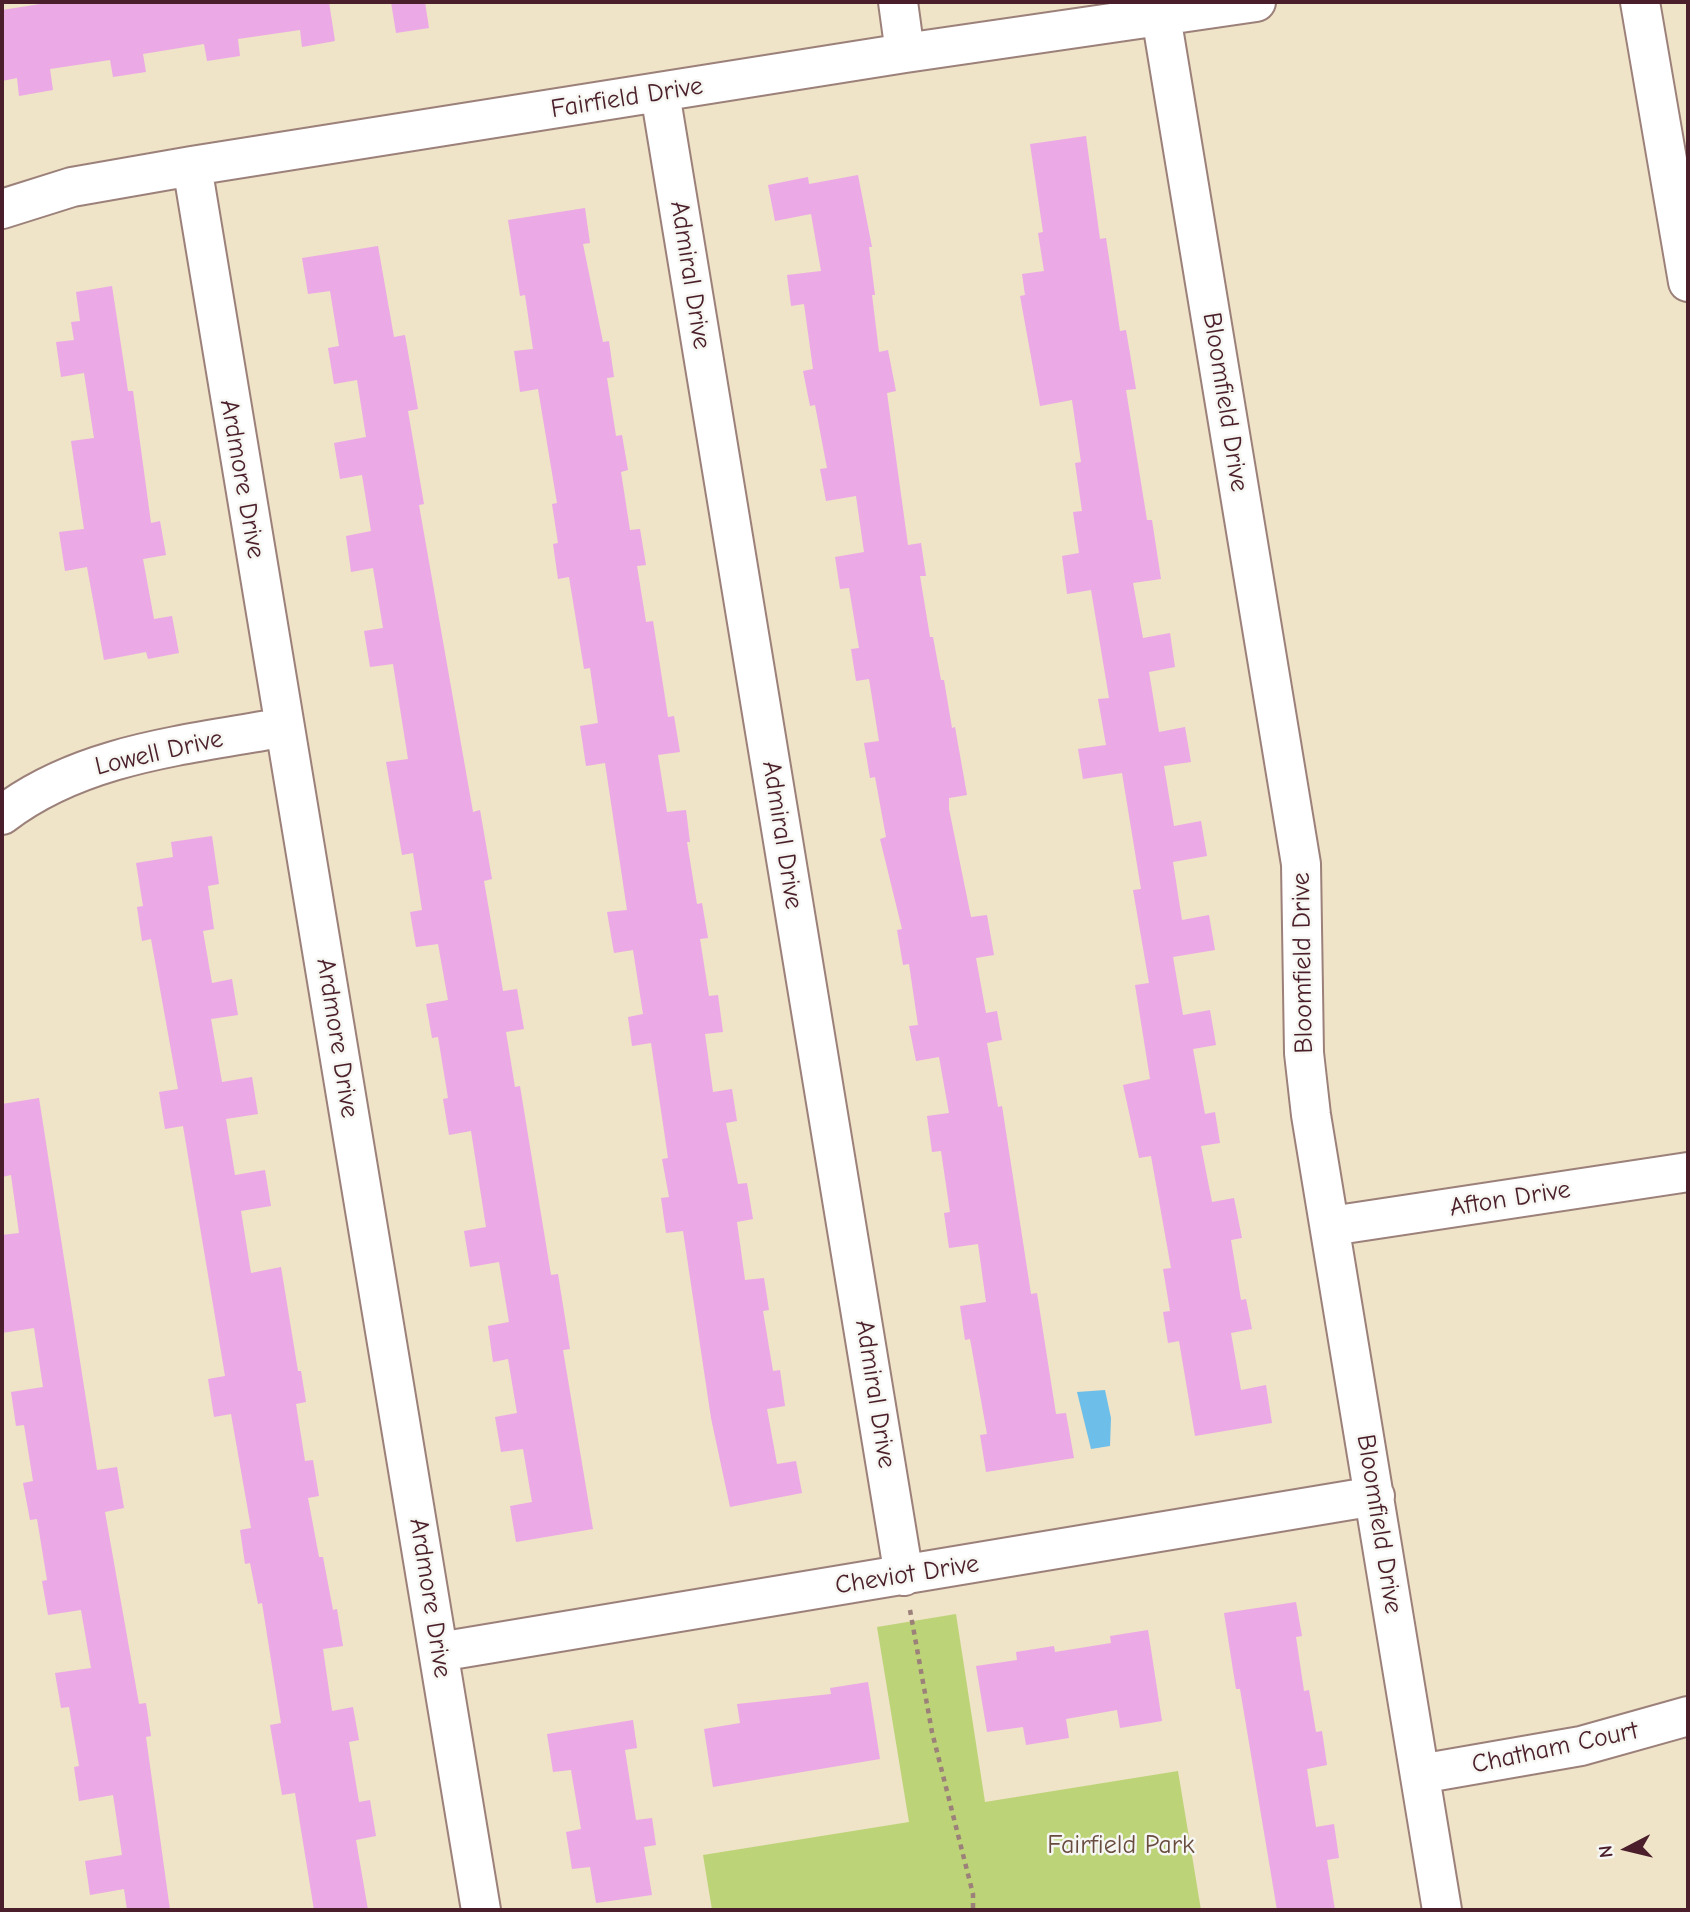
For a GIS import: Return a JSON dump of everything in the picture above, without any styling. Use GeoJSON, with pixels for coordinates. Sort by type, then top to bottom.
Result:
{"type":"FeatureCollection","features":[{"type":"Feature","properties":{"kind":"street"},"geometry":{"type":"LineString","coordinates":[[898,2],[905,53]]}},
{"type":"Feature","properties":{"kind":"street","name":"Fairfield Drive"},"geometry":{"type":"LineString","coordinates":[[2,209],[72,187],[192,166],[905,53],[1256,2]]}},
{"type":"Feature","properties":{"kind":"street"},"geometry":{"type":"LineString","coordinates":[[1640,2],[1688,282]]}},
{"type":"Feature","properties":{"kind":"street","name":"Bloomfield Drive"},"geometry":{"type":"LineString","coordinates":[[1161,16],[1301,864],[1304,1053],[1311,1115],[1442,1910]]}},
{"type":"Feature","properties":{"kind":"street","name":"Admiral Drive"},"geometry":{"type":"LineString","coordinates":[[660,93],[904,1576]]}},
{"type":"Feature","properties":{"kind":"street","name":"Ardmore Drive"},"geometry":{"type":"LineString","coordinates":[[192,166],[481,1910]]}},
{"type":"Feature","properties":{"kind":"street","name":"Lowell Drive"},"geometry":{"type":"LineString","coordinates":[[2,815],[72,773],[117,759],[285,727]]}},
{"type":"Feature","properties":{"kind":"street","name":"Afton Drive"},"geometry":{"type":"LineString","coordinates":[[1331,1226],[1688,1172]]}},
{"type":"Feature","properties":{"kind":"street","name":"Cheviot Drive"},"geometry":{"type":"LineString","coordinates":[[439,1652],[1375,1496]]}},
{"type":"Feature","properties":{"kind":"street","name":"Chatham Court"},"geometry":{"type":"LineString","coordinates":[[1420,1774],[1581,1746],[1688,1716]]}},
{"type":"Feature","properties":{"kind":"path"},"geometry":{"type":"LineString","coordinates":[[904,1576],[932,1732],[973,1894],[973,1910]]}},
{"type":"Feature","properties":{"kind":"green space","name":"Fairfield Park"},"geometry":{"type":"Polygon","coordinates":[[[956,1614],[985,1802],[1178,1771],[1201,1910],[712,1910],[703,1855],[909,1822],[877,1627],[956,1614]]]}},
{"type":"Feature","properties":{"kind":"water"},"geometry":{"type":"Polygon","coordinates":[[[1105,1390],[1111,1418],[1110,1446],[1091,1449],[1077,1392],[1105,1390]]]}},
{"type":"Feature","properties":{"kind":"building"},"geometry":{"type":"Polygon","coordinates":[[[53,2],[329,2],[335,41],[302,47],[300,30],[238,39],[240,56],[207,61],[204,44],[143,54],[146,72],[113,77],[110,60],[50,69],[53,90],[19,96],[17,78],[2,81],[2,10],[53,2]]]}},
{"type":"Feature","properties":{"kind":"building"},"geometry":{"type":"Polygon","coordinates":[[[391,2],[425,2],[429,28],[396,33],[391,2]]]}},
{"type":"Feature","properties":{"kind":"building"},"geometry":{"type":"Polygon","coordinates":[[[1086,136],[1100,239],[1106,238],[1120,331],[1126,330],[1136,389],[1126,390],[1147,520],[1152,520],[1161,579],[1133,583],[1143,638],[1170,633],[1175,667],[1149,672],[1159,732],[1185,727],[1191,762],[1164,766],[1174,826],[1201,821],[1207,856],[1173,862],[1182,920],[1209,915],[1215,950],[1173,957],[1183,1015],[1210,1010],[1216,1045],[1193,1049],[1205,1114],[1215,1112],[1220,1143],[1201,1146],[1212,1202],[1234,1198],[1242,1238],[1231,1240],[1241,1300],[1246,1299],[1252,1329],[1231,1333],[1241,1390],[1266,1385],[1272,1423],[1195,1436],[1179,1341],[1168,1343],[1163,1312],[1170,1311],[1163,1269],[1171,1268],[1151,1156],[1139,1158],[1123,1085],[1150,1079],[1135,985],[1149,983],[1133,890],[1141,889],[1122,773],[1083,779],[1078,749],[1106,745],[1098,699],[1109,698],[1091,590],[1067,594],[1062,556],[1079,553],[1073,512],[1082,511],[1075,463],[1081,462],[1072,400],[1040,406],[1020,296],[1025,295],[1022,274],[1044,271],[1038,233],[1043,232],[1030,144],[1086,136]]]}},
{"type":"Feature","properties":{"kind":"building"},"geometry":{"type":"Polygon","coordinates":[[[858,175],[872,247],[869,247],[875,295],[872,295],[879,352],[888,350],[896,391],[887,393],[908,545],[921,543],[926,576],[920,576],[930,637],[933,637],[941,680],[944,680],[967,795],[949,798],[949,809],[971,917],[987,915],[994,955],[976,958],[986,1013],[997,1011],[1002,1040],[987,1043],[998,1107],[1002,1106],[1031,1294],[1037,1293],[1056,1414],[1066,1413],[1074,1458],[986,1472],[980,1435],[987,1434],[970,1339],[965,1340],[960,1306],[986,1302],[978,1244],[949,1248],[944,1213],[950,1212],[941,1151],[932,1152],[927,1116],[949,1113],[939,1057],[916,1061],[909,1026],[918,1025],[909,964],[903,965],[897,930],[902,929],[880,839],[886,837],[875,777],[870,778],[864,743],[879,741],[869,679],[856,681],[851,649],[859,648],[849,588],[840,589],[835,557],[864,552],[856,496],[826,501],[820,469],[827,468],[815,405],[810,406],[803,371],[813,369],[804,304],[791,306],[787,275],[821,271],[811,214],[775,221],[768,185],[808,177],[809,184],[858,175]]]}},
{"type":"Feature","properties":{"kind":"building"},"geometry":{"type":"Polygon","coordinates":[[[585,208],[590,243],[583,244],[603,342],[609,341],[614,377],[607,378],[616,436],[622,435],[628,470],[621,472],[630,530],[640,529],[646,565],[637,566],[646,622],[653,621],[668,717],[674,716],[680,752],[658,755],[667,812],[686,810],[690,842],[687,842],[697,904],[702,903],[708,938],[700,939],[709,996],[718,995],[723,1032],[705,1034],[713,1092],[732,1089],[737,1121],[726,1123],[738,1184],[747,1183],[753,1219],[737,1222],[745,1280],[764,1278],[769,1310],[763,1311],[773,1371],[780,1370],[785,1406],[767,1409],[777,1464],[796,1461],[802,1493],[730,1507],[711,1418],[683,1231],[666,1233],[661,1198],[669,1197],[662,1159],[668,1158],[651,1043],[632,1046],[628,1017],[643,1014],[633,950],[614,953],[607,912],[627,910],[605,763],[586,766],[580,726],[598,723],[590,668],[584,669],[569,577],[558,579],[553,544],[558,543],[552,504],[557,503],[538,389],[520,392],[514,351],[533,349],[525,295],[520,296],[508,220],[585,208]]]}},
{"type":"Feature","properties":{"kind":"building"},"geometry":{"type":"Polygon","coordinates":[[[378,246],[394,337],[405,335],[418,409],[408,411],[424,504],[419,505],[473,812],[480,810],[492,879],[484,881],[503,991],[517,989],[524,1029],[506,1032],[515,1087],[520,1086],[551,1275],[558,1274],[570,1349],[563,1350],[593,1529],[516,1542],[510,1506],[532,1502],[523,1449],[501,1452],[495,1417],[517,1413],[508,1359],[493,1362],[488,1326],[509,1322],[499,1262],[470,1267],[464,1231],[486,1227],[471,1131],[449,1135],[443,1099],[448,1098],[438,1037],[432,1038],[426,1004],[448,1000],[438,944],[416,947],[410,912],[422,910],[413,853],[402,855],[386,762],[408,759],[393,664],[370,667],[364,631],[383,628],[373,568],[351,572],[346,536],[371,531],[362,475],[340,479],[334,443],[366,437],[357,380],[334,384],[328,348],[339,346],[330,291],[308,294],[302,258],[378,246]]]}},
{"type":"Feature","properties":{"kind":"building"},"geometry":{"type":"Polygon","coordinates":[[[112,286],[128,391],[133,391],[151,523],[160,521],[166,555],[143,559],[154,619],[172,616],[179,653],[148,659],[146,652],[104,660],[87,567],[65,571],[59,532],[84,529],[71,441],[94,438],[84,373],[61,377],[56,342],[74,340],[71,322],[80,321],[76,292],[112,286]]]}},
{"type":"Feature","properties":{"kind":"building"},"geometry":{"type":"Polygon","coordinates":[[[212,836],[219,884],[208,886],[214,929],[203,931],[212,983],[232,979],[238,1015],[211,1019],[222,1082],[252,1077],[258,1114],[226,1119],[235,1175],[265,1170],[271,1206],[241,1211],[251,1273],[281,1267],[298,1371],[301,1371],[306,1402],[296,1404],[305,1461],[313,1460],[319,1496],[308,1498],[319,1557],[323,1557],[333,1610],[337,1609],[343,1646],[323,1649],[332,1711],[353,1707],[359,1740],[349,1742],[359,1802],[370,1800],[376,1836],[356,1840],[368,1910],[314,1910],[295,1793],[282,1795],[270,1725],[281,1723],[262,1603],[258,1604],[250,1563],[245,1564],[240,1530],[251,1528],[231,1414],[214,1417],[208,1379],[225,1376],[183,1126],[165,1129],[159,1092],[178,1089],[151,939],[142,941],[137,907],[143,906],[136,863],[173,857],[171,842],[212,836]]]}},
{"type":"Feature","properties":{"kind":"building"},"geometry":{"type":"Polygon","coordinates":[[[39,1098],[97,1470],[117,1467],[124,1508],[105,1512],[139,1704],[146,1703],[151,1736],[146,1737],[170,1910],[127,1910],[124,1889],[90,1895],[85,1861],[122,1855],[113,1795],[79,1801],[74,1767],[79,1766],[69,1707],[61,1708],[55,1673],[91,1668],[81,1610],[48,1615],[42,1581],[47,1580],[37,1519],[30,1520],[23,1483],[33,1481],[24,1425],[16,1426],[11,1392],[43,1387],[34,1328],[2,1333],[2,1235],[19,1233],[11,1175],[2,1177],[2,1104],[39,1098]]]}},
{"type":"Feature","properties":{"kind":"building"},"geometry":{"type":"Polygon","coordinates":[[[1296,1602],[1302,1636],[1296,1637],[1304,1691],[1309,1690],[1316,1732],[1322,1731],[1327,1765],[1307,1769],[1316,1827],[1334,1824],[1339,1858],[1327,1860],[1335,1910],[1277,1910],[1240,1689],[1236,1689],[1224,1613],[1296,1602]]]}},
{"type":"Feature","properties":{"kind":"building"},"geometry":{"type":"Polygon","coordinates":[[[1148,1630],[1162,1721],[1120,1728],[1117,1710],[1066,1719],[1069,1738],[1026,1745],[1023,1727],[987,1732],[976,1666],[1017,1660],[1016,1652],[1054,1646],[1055,1652],[1111,1643],[1110,1636],[1148,1630]]]}},
{"type":"Feature","properties":{"kind":"building"},"geometry":{"type":"Polygon","coordinates":[[[868,1682],[880,1759],[713,1787],[704,1729],[740,1723],[737,1704],[831,1694],[830,1688],[868,1682]]]}},
{"type":"Feature","properties":{"kind":"building"},"geometry":{"type":"Polygon","coordinates":[[[633,1720],[637,1748],[625,1750],[636,1820],[652,1818],[656,1845],[644,1847],[652,1895],[596,1903],[590,1867],[572,1869],[566,1832],[581,1829],[571,1770],[553,1772],[547,1734],[633,1720]]]}}]}
